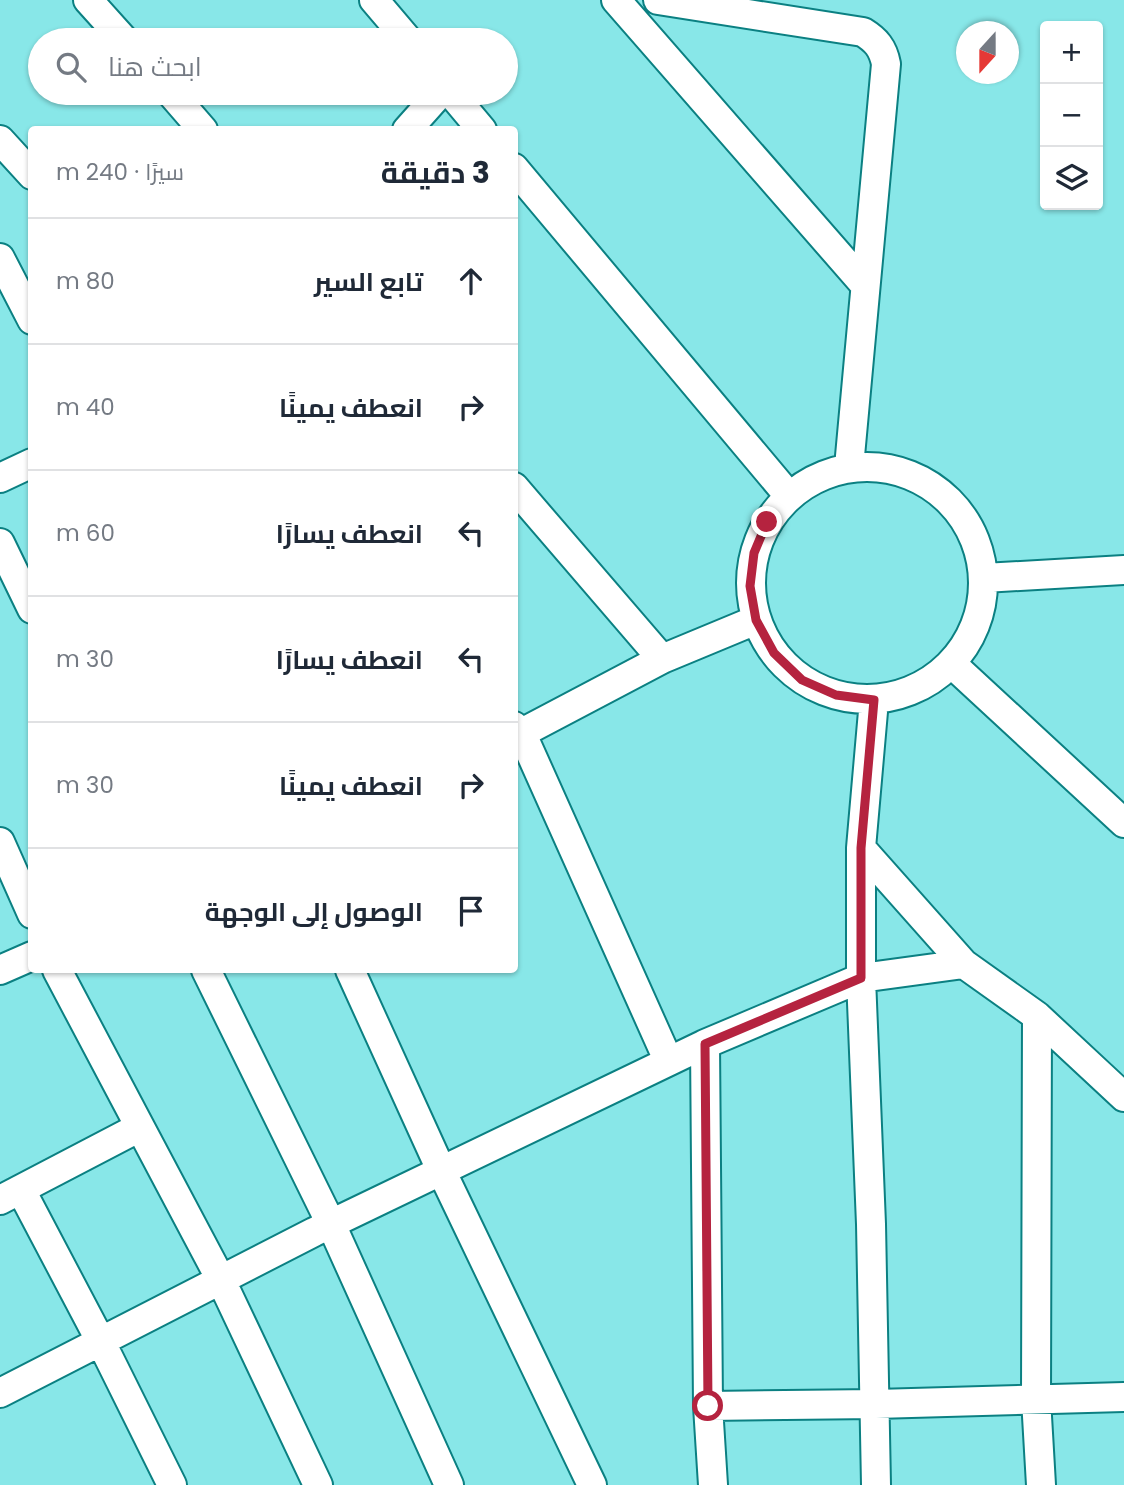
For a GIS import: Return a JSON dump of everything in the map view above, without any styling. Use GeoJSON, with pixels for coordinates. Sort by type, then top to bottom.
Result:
{"type":"FeatureCollection","features":[{"type":"Feature","properties":{"kind":"street"},"geometry":{"type":"LineString","coordinates":[[88,0],[113,28]]}},
{"type":"Feature","properties":{"kind":"street"},"geometry":{"type":"LineString","coordinates":[[374,0],[398,28]]}},
{"type":"Feature","properties":{"kind":"street"},"geometry":{"type":"LineString","coordinates":[[616,0],[864,284]]}},
{"type":"Feature","properties":{"kind":"street"},"geometry":{"type":"LineString","coordinates":[[658,0],[863,32],[881,47],[886,64],[849,467]]}},
{"type":"Feature","properties":{"kind":"street"},"geometry":{"type":"LineString","coordinates":[[181,105],[200,126]]}},
{"type":"Feature","properties":{"kind":"street"},"geometry":{"type":"LineString","coordinates":[[411,126],[429,105]]}},
{"type":"Feature","properties":{"kind":"street"},"geometry":{"type":"LineString","coordinates":[[461,105],[479,126]]}},
{"type":"Feature","properties":{"kind":"street"},"geometry":{"type":"LineString","coordinates":[[0,140],[28,172]]}},
{"type":"Feature","properties":{"kind":"street"},"geometry":{"type":"LineString","coordinates":[[518,173],[789,496]]}},
{"type":"Feature","properties":{"kind":"street"},"geometry":{"type":"LineString","coordinates":[[0,258],[28,312]]}},
{"type":"Feature","properties":{"kind":"street"},"geometry":{"type":"LineString","coordinates":[[0,478],[28,465]]}},
{"type":"Feature","properties":{"kind":"street"},"geometry":{"type":"LineString","coordinates":[[849,467],[889,468],[926,482],[957,508],[976,542],[985,578],[981,611],[970,640],[951,664],[929,682],[903,694],[874,700],[836,695],[802,680],[774,653],[756,620],[750,586],[754,553],[767,522],[789,496],[817,477],[849,467]]}},
{"type":"Feature","properties":{"kind":"street"},"geometry":{"type":"LineString","coordinates":[[518,492],[662,659]]}},
{"type":"Feature","properties":{"kind":"street"},"geometry":{"type":"LineString","coordinates":[[0,543],[28,600]]}},
{"type":"Feature","properties":{"kind":"street"},"geometry":{"type":"LineString","coordinates":[[985,578],[1124,570]]}},
{"type":"Feature","properties":{"kind":"street"},"geometry":{"type":"LineString","coordinates":[[518,731],[662,659],[756,620]]}},
{"type":"Feature","properties":{"kind":"street"},"geometry":{"type":"LineString","coordinates":[[951,664],[1124,822]]}},
{"type":"Feature","properties":{"kind":"street"},"geometry":{"type":"LineString","coordinates":[[874,700],[861,848],[861,978],[876,1404],[876,1485]]}},
{"type":"Feature","properties":{"kind":"street"},"geometry":{"type":"LineString","coordinates":[[518,734],[668,1060]]}},
{"type":"Feature","properties":{"kind":"street"},"geometry":{"type":"LineString","coordinates":[[0,842],[28,905]]}},
{"type":"Feature","properties":{"kind":"street"},"geometry":{"type":"LineString","coordinates":[[861,848],[964,964],[1037,1016],[1124,1097]]}},
{"type":"Feature","properties":{"kind":"street"},"geometry":{"type":"LineString","coordinates":[[0,970],[28,958]]}},
{"type":"Feature","properties":{"kind":"street"},"geometry":{"type":"LineString","coordinates":[[0,1393],[331,1224],[668,1060],[861,978],[964,964]]}},
{"type":"Feature","properties":{"kind":"street"},"geometry":{"type":"LineString","coordinates":[[60,973],[221,1280],[318,1485]]}},
{"type":"Feature","properties":{"kind":"street"},"geometry":{"type":"LineString","coordinates":[[207,973],[331,1224],[449,1485]]}},
{"type":"Feature","properties":{"kind":"street"},"geometry":{"type":"LineString","coordinates":[[350,973],[441,1170],[592,1485]]}},
{"type":"Feature","properties":{"kind":"street"},"geometry":{"type":"LineString","coordinates":[[1037,1016],[1037,1399],[1041,1485]]}},
{"type":"Feature","properties":{"kind":"street"},"geometry":{"type":"LineString","coordinates":[[705,1044],[708,1406],[713,1485]]}},
{"type":"Feature","properties":{"kind":"street"},"geometry":{"type":"LineString","coordinates":[[140,1127],[10,1195],[102,1342],[172,1485]]}},
{"type":"Feature","properties":{"kind":"street"},"geometry":{"type":"LineString","coordinates":[[708,1406],[1124,1397]]}},
{"type":"Feature","properties":{"kind":"route"},"geometry":{"type":"LineString","coordinates":[[708,1406],[705,1044],[861,978],[861,848],[874,700],[836,695],[802,680],[774,653],[756,620],[750,586],[754,553],[767,522]]}}]}
